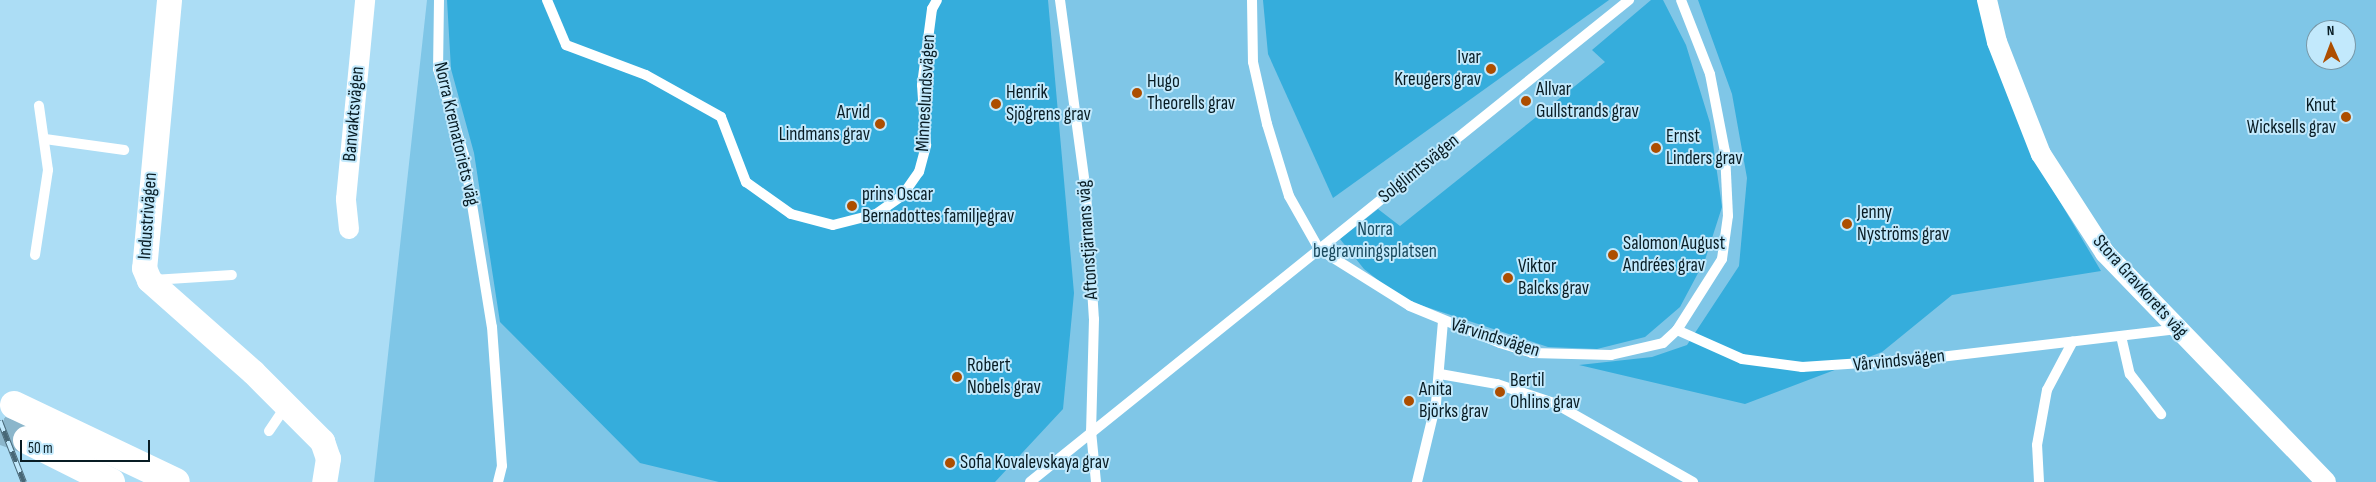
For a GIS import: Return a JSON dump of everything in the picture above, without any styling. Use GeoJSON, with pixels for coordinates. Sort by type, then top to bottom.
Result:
{"type":"FeatureCollection","features":[{"type":"Feature","properties":{"kind":"main road"},"geometry":{"type":"LineString","coordinates":[[14,405],[176,482]]}},
{"type":"Feature","properties":{"kind":"main road"},"geometry":{"type":"LineString","coordinates":[[27,440],[111,482]]}},
{"type":"Feature","properties":{"kind":"street","name":"Industrivägen"},"geometry":{"type":"LineString","coordinates":[[169,0],[144,256],[149,280],[287,405],[322,440],[328,458],[323,480]]}},
{"type":"Feature","properties":{"kind":"street","name":"Banvaktsvägen"},"geometry":{"type":"LineString","coordinates":[[349,229],[346,199],[365,0]]}},
{"type":"Feature","properties":{"kind":"street","name":"Stora Gravkorets väg"},"geometry":{"type":"LineString","coordinates":[[1987,0],[1997,42],[2041,154],[2105,253],[2326,482]]}},
{"type":"Feature","properties":{"kind":"lane","name":"Norra Krematoriets väg"},"geometry":{"type":"LineString","coordinates":[[438,0],[438,69],[464,155],[492,326],[502,466],[498,482]]}},
{"type":"Feature","properties":{"kind":"lane","name":"Minneslundsvägen"},"geometry":{"type":"LineString","coordinates":[[547,0],[566,45],[646,75],[722,117],[746,182],[791,214],[833,225],[876,214],[902,196],[920,172],[926,145],[922,86],[932,9],[937,0]]}},
{"type":"Feature","properties":{"kind":"lane","name":"Aftonstjärnans väg"},"geometry":{"type":"LineString","coordinates":[[1060,0],[1086,193],[1094,319],[1091,431],[1096,482]]}},
{"type":"Feature","properties":{"kind":"lane"},"geometry":{"type":"LineString","coordinates":[[1252,0],[1252,62],[1267,124],[1290,196],[1319,248]]}},
{"type":"Feature","properties":{"kind":"lane","name":"Solglimtsvägen"},"geometry":{"type":"LineString","coordinates":[[1030,482],[1629,0]]}},
{"type":"Feature","properties":{"kind":"lane"},"geometry":{"type":"LineString","coordinates":[[1677,330],[1722,259],[1728,216],[1725,152],[1710,74],[1681,0]]}},
{"type":"Feature","properties":{"kind":"lane"},"geometry":{"type":"LineString","coordinates":[[35,255],[48,170],[39,106]]}},
{"type":"Feature","properties":{"kind":"lane"},"geometry":{"type":"LineString","coordinates":[[45,139],[124,150]]}},
{"type":"Feature","properties":{"kind":"lane","name":"Vårvindsvägen"},"geometry":{"type":"LineString","coordinates":[[1319,248],[1443,322],[1532,354],[1611,355],[1663,343],[1677,330],[1742,360],[1802,368],[2177,329]]}},
{"type":"Feature","properties":{"kind":"lane"},"geometry":{"type":"LineString","coordinates":[[149,280],[232,275]]}},
{"type":"Feature","properties":{"kind":"lane"},"geometry":{"type":"LineString","coordinates":[[1418,482],[1440,374],[1443,322]]}},
{"type":"Feature","properties":{"kind":"lane"},"geometry":{"type":"LineString","coordinates":[[2121,336],[2130,374],[2161,414]]}},
{"type":"Feature","properties":{"kind":"lane"},"geometry":{"type":"LineString","coordinates":[[2039,482],[2037,445],[2047,390],[2073,341]]}},
{"type":"Feature","properties":{"kind":"lane"},"geometry":{"type":"LineString","coordinates":[[1440,374],[1513,388],[1554,403],[1693,482]]}},
{"type":"Feature","properties":{"kind":"lane"},"geometry":{"type":"LineString","coordinates":[[269,430],[287,405]]}},
{"type":"Feature","properties":{"kind":"green space","name":"Norra begravningsplatsen"},"geometry":{"type":"Polygon","coordinates":[[[427,0],[2376,0],[2376,482],[374,482],[427,0]]]}},
{"type":"Feature","properties":{"kind":"green space"},"geometry":{"type":"Polygon","coordinates":[[[447,0],[1048,0],[1074,293],[1063,409],[995,482],[719,482],[640,463],[500,322],[474,153],[451,69],[447,0]]]}},
{"type":"Feature","properties":{"kind":"green space"},"geometry":{"type":"Polygon","coordinates":[[[1263,0],[1609,0],[1333,198],[1268,54],[1263,0]]]}},
{"type":"Feature","properties":{"kind":"green space"},"geometry":{"type":"Polygon","coordinates":[[[1651,0],[1663,0],[1686,45],[1710,123],[1722,207],[1705,260],[1680,307],[1645,337],[1597,349],[1548,347],[1402,299],[1364,269],[1340,239],[1378,209],[1400,226],[1605,62],[1592,50],[1651,0]]]}},
{"type":"Feature","properties":{"kind":"green space"},"geometry":{"type":"Polygon","coordinates":[[[1698,0],[1981,0],[2033,156],[2101,271],[1952,295],[1882,352],[1745,404],[1579,365],[1652,357],[1687,345],[1739,266],[1747,178],[1732,94],[1698,0]]]}},
{"type":"Feature","properties":{"kind":"tunnel"},"geometry":{"type":"LineString","coordinates":[[0,430],[27,440]]}},
{"type":"Feature","properties":{"kind":"railway"},"geometry":{"type":"LineString","coordinates":[[0,421],[24,482]]}},
{"type":"Feature","properties":{"kind":"place","name":"Ivar Kreugers grav"},"geometry":{"type":"Point","coordinates":[1491,69]}},
{"type":"Feature","properties":{"kind":"place","name":"Hugo Theorells grav"},"geometry":{"type":"Point","coordinates":[1137,93]}},
{"type":"Feature","properties":{"kind":"place","name":"Allvar Gullstrands grav"},"geometry":{"type":"Point","coordinates":[1526,101]}},
{"type":"Feature","properties":{"kind":"place","name":"Henrik Sjögrens grav"},"geometry":{"type":"Point","coordinates":[996,104]}},
{"type":"Feature","properties":{"kind":"place","name":"Knut Wicksells grav"},"geometry":{"type":"Point","coordinates":[2346,117]}},
{"type":"Feature","properties":{"kind":"place","name":"Arvid Lindmans grav"},"geometry":{"type":"Point","coordinates":[880,124]}},
{"type":"Feature","properties":{"kind":"place","name":"Ernst Linders grav"},"geometry":{"type":"Point","coordinates":[1656,148]}},
{"type":"Feature","properties":{"kind":"place","name":"prins Oscar Bernadottes familjegrav"},"geometry":{"type":"Point","coordinates":[852,206]}},
{"type":"Feature","properties":{"kind":"place","name":"Jenny Nyströms grav"},"geometry":{"type":"Point","coordinates":[1847,224]}},
{"type":"Feature","properties":{"kind":"place","name":"Salomon August Andrées grav"},"geometry":{"type":"Point","coordinates":[1613,255]}},
{"type":"Feature","properties":{"kind":"place","name":"Viktor Balcks grav"},"geometry":{"type":"Point","coordinates":[1508,278]}},
{"type":"Feature","properties":{"kind":"place","name":"Robert Nobels grav"},"geometry":{"type":"Point","coordinates":[957,377]}},
{"type":"Feature","properties":{"kind":"place","name":"Bertil Ohlins grav"},"geometry":{"type":"Point","coordinates":[1500,392]}},
{"type":"Feature","properties":{"kind":"place","name":"Anita Björks grav"},"geometry":{"type":"Point","coordinates":[1409,401]}},
{"type":"Feature","properties":{"kind":"place","name":"Sofia Kovalevskaya grav"},"geometry":{"type":"Point","coordinates":[950,463]}}]}
